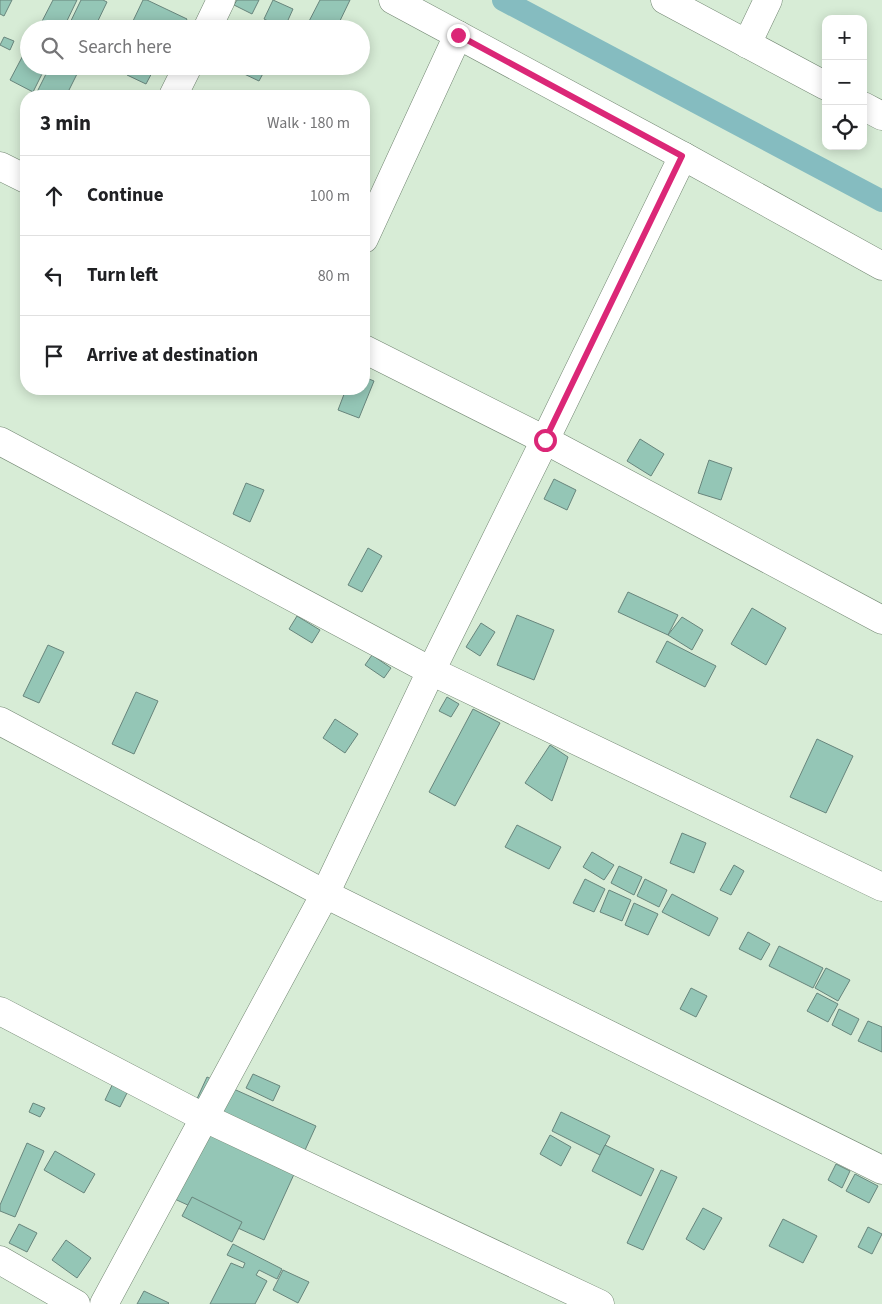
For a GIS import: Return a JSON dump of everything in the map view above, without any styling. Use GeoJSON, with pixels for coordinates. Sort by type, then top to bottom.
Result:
{"type":"FeatureCollection","features":[{"type":"Feature","properties":{"kind":"street"},"geometry":{"type":"LineString","coordinates":[[211,20],[221,0]]}},
{"type":"Feature","properties":{"kind":"street"},"geometry":{"type":"LineString","coordinates":[[393,0],[882,266]]}},
{"type":"Feature","properties":{"kind":"street"},"geometry":{"type":"LineString","coordinates":[[664,0],[822,84]]}},
{"type":"Feature","properties":{"kind":"street"},"geometry":{"type":"LineString","coordinates":[[746,44],[768,0]]}},
{"type":"Feature","properties":{"kind":"street"},"geometry":{"type":"LineString","coordinates":[[370,226],[458,35]]}},
{"type":"Feature","properties":{"kind":"street"},"geometry":{"type":"LineString","coordinates":[[176,90],[184,75]]}},
{"type":"Feature","properties":{"kind":"street"},"geometry":{"type":"LineString","coordinates":[[867,108],[882,116]]}},
{"type":"Feature","properties":{"kind":"street"},"geometry":{"type":"LineString","coordinates":[[104,1304],[325,894],[431,671],[682,156]]}},
{"type":"Feature","properties":{"kind":"street"},"geometry":{"type":"LineString","coordinates":[[0,166],[20,176]]}},
{"type":"Feature","properties":{"kind":"street"},"geometry":{"type":"LineString","coordinates":[[370,352],[545,440],[882,620]]}},
{"type":"Feature","properties":{"kind":"street"},"geometry":{"type":"LineString","coordinates":[[0,442],[431,671],[882,887]]}},
{"type":"Feature","properties":{"kind":"street"},"geometry":{"type":"LineString","coordinates":[[0,721],[325,894],[882,1170]]}},
{"type":"Feature","properties":{"kind":"street"},"geometry":{"type":"LineString","coordinates":[[0,1011],[205,1118],[600,1304]]}},
{"type":"Feature","properties":{"kind":"street"},"geometry":{"type":"LineString","coordinates":[[0,1260],[76,1304]]}},
{"type":"Feature","properties":{"kind":"building"},"geometry":{"type":"Polygon","coordinates":[[[0,0],[12,0],[4,16],[0,14],[0,0]]]}},
{"type":"Feature","properties":{"kind":"building"},"geometry":{"type":"Polygon","coordinates":[[[53,0],[77,0],[67,20],[43,20],[53,0]]]}},
{"type":"Feature","properties":{"kind":"building"},"geometry":{"type":"Polygon","coordinates":[[[81,0],[103,0],[107,2],[98,20],[71,20],[81,0]]]}},
{"type":"Feature","properties":{"kind":"building"},"geometry":{"type":"Polygon","coordinates":[[[143,0],[147,0],[187,19],[186,20],[133,20],[143,0]]]}},
{"type":"Feature","properties":{"kind":"building"},"geometry":{"type":"Polygon","coordinates":[[[237,0],[259,0],[252,14],[234,5],[237,0]]]}},
{"type":"Feature","properties":{"kind":"building"},"geometry":{"type":"Polygon","coordinates":[[[273,0],[293,9],[288,20],[264,19],[273,0]]]}},
{"type":"Feature","properties":{"kind":"building"},"geometry":{"type":"Polygon","coordinates":[[[320,0],[350,0],[340,20],[310,20],[320,0]]]}},
{"type":"Feature","properties":{"kind":"building"},"geometry":{"type":"Polygon","coordinates":[[[4,37],[14,41],[10,50],[0,45],[4,37]]]}},
{"type":"Feature","properties":{"kind":"building"},"geometry":{"type":"Polygon","coordinates":[[[20,61],[20,75],[42,75],[34,90],[29,90],[10,80],[20,61]]]}},
{"type":"Feature","properties":{"kind":"building"},"geometry":{"type":"Polygon","coordinates":[[[46,75],[76,75],[69,90],[38,90],[46,75]]]}},
{"type":"Feature","properties":{"kind":"building"},"geometry":{"type":"Polygon","coordinates":[[[127,75],[151,75],[146,84],[127,75]]]}},
{"type":"Feature","properties":{"kind":"building"},"geometry":{"type":"Polygon","coordinates":[[[246,75],[262,75],[259,81],[246,75]]]}},
{"type":"Feature","properties":{"kind":"building"},"geometry":{"type":"Polygon","coordinates":[[[370,379],[374,381],[370,391],[370,379]]]}},
{"type":"Feature","properties":{"kind":"building"},"geometry":{"type":"Polygon","coordinates":[[[344,395],[368,395],[359,418],[338,410],[344,395]]]}},
{"type":"Feature","properties":{"kind":"building"},"geometry":{"type":"Polygon","coordinates":[[[640,439],[664,454],[651,476],[627,461],[640,439]]]}},
{"type":"Feature","properties":{"kind":"building"},"geometry":{"type":"Polygon","coordinates":[[[709,460],[732,468],[721,500],[698,493],[709,460]]]}},
{"type":"Feature","properties":{"kind":"building"},"geometry":{"type":"Polygon","coordinates":[[[554,479],[576,490],[567,510],[544,499],[554,479]]]}},
{"type":"Feature","properties":{"kind":"building"},"geometry":{"type":"Polygon","coordinates":[[[246,483],[264,490],[250,522],[233,514],[246,483]]]}},
{"type":"Feature","properties":{"kind":"building"},"geometry":{"type":"Polygon","coordinates":[[[368,548],[382,556],[362,592],[348,585],[368,548]]]}},
{"type":"Feature","properties":{"kind":"building"},"geometry":{"type":"Polygon","coordinates":[[[628,592],[678,615],[668,635],[618,612],[628,592]]]}},
{"type":"Feature","properties":{"kind":"building"},"geometry":{"type":"Polygon","coordinates":[[[752,608],[786,628],[766,665],[731,644],[752,608]]]}},
{"type":"Feature","properties":{"kind":"building"},"geometry":{"type":"Polygon","coordinates":[[[517,615],[554,630],[534,680],[497,665],[517,615]]]}},
{"type":"Feature","properties":{"kind":"building"},"geometry":{"type":"Polygon","coordinates":[[[297,616],[320,630],[312,643],[289,629],[297,616]]]}},
{"type":"Feature","properties":{"kind":"building"},"geometry":{"type":"Polygon","coordinates":[[[682,617],[703,630],[692,650],[668,635],[682,617]]]}},
{"type":"Feature","properties":{"kind":"building"},"geometry":{"type":"Polygon","coordinates":[[[481,623],[495,632],[480,656],[466,647],[481,623]]]}},
{"type":"Feature","properties":{"kind":"building"},"geometry":{"type":"Polygon","coordinates":[[[667,641],[716,666],[705,687],[656,662],[667,641]]]}},
{"type":"Feature","properties":{"kind":"building"},"geometry":{"type":"Polygon","coordinates":[[[48,645],[64,652],[39,703],[23,696],[48,645]]]}},
{"type":"Feature","properties":{"kind":"building"},"geometry":{"type":"Polygon","coordinates":[[[372,655],[391,668],[384,678],[365,665],[372,655]]]}},
{"type":"Feature","properties":{"kind":"building"},"geometry":{"type":"Polygon","coordinates":[[[136,692],[158,701],[134,754],[112,744],[136,692]]]}},
{"type":"Feature","properties":{"kind":"building"},"geometry":{"type":"Polygon","coordinates":[[[447,697],[459,704],[451,717],[439,711],[447,697]]]}},
{"type":"Feature","properties":{"kind":"building"},"geometry":{"type":"Polygon","coordinates":[[[473,709],[500,723],[455,806],[429,792],[473,709]]]}},
{"type":"Feature","properties":{"kind":"building"},"geometry":{"type":"Polygon","coordinates":[[[335,719],[358,734],[345,753],[323,738],[335,719]]]}},
{"type":"Feature","properties":{"kind":"building"},"geometry":{"type":"Polygon","coordinates":[[[817,739],[853,756],[826,813],[790,797],[817,739]]]}},
{"type":"Feature","properties":{"kind":"building"},"geometry":{"type":"Polygon","coordinates":[[[550,745],[568,757],[552,801],[525,783],[550,745]]]}},
{"type":"Feature","properties":{"kind":"building"},"geometry":{"type":"Polygon","coordinates":[[[517,825],[561,847],[549,869],[505,847],[517,825]]]}},
{"type":"Feature","properties":{"kind":"building"},"geometry":{"type":"Polygon","coordinates":[[[682,833],[706,843],[694,873],[670,863],[682,833]]]}},
{"type":"Feature","properties":{"kind":"building"},"geometry":{"type":"Polygon","coordinates":[[[592,852],[614,865],[604,880],[583,867],[592,852]]]}},
{"type":"Feature","properties":{"kind":"building"},"geometry":{"type":"Polygon","coordinates":[[[734,865],[744,871],[731,895],[720,890],[734,865]]]}},
{"type":"Feature","properties":{"kind":"building"},"geometry":{"type":"Polygon","coordinates":[[[619,866],[642,877],[634,895],[611,883],[619,866]]]}},
{"type":"Feature","properties":{"kind":"building"},"geometry":{"type":"Polygon","coordinates":[[[585,879],[605,889],[594,912],[573,903],[585,879]]]}},
{"type":"Feature","properties":{"kind":"building"},"geometry":{"type":"Polygon","coordinates":[[[645,879],[667,890],[659,907],[637,896],[645,879]]]}},
{"type":"Feature","properties":{"kind":"building"},"geometry":{"type":"Polygon","coordinates":[[[609,890],[631,900],[622,921],[600,912],[609,890]]]}},
{"type":"Feature","properties":{"kind":"building"},"geometry":{"type":"Polygon","coordinates":[[[672,894],[718,918],[709,936],[662,912],[672,894]]]}},
{"type":"Feature","properties":{"kind":"building"},"geometry":{"type":"Polygon","coordinates":[[[634,903],[658,914],[648,935],[625,925],[634,903]]]}},
{"type":"Feature","properties":{"kind":"building"},"geometry":{"type":"Polygon","coordinates":[[[748,932],[770,944],[761,960],[739,949],[748,932]]]}},
{"type":"Feature","properties":{"kind":"building"},"geometry":{"type":"Polygon","coordinates":[[[779,946],[823,968],[813,988],[769,966],[779,946]]]}},
{"type":"Feature","properties":{"kind":"building"},"geometry":{"type":"Polygon","coordinates":[[[826,968],[850,980],[838,1001],[815,988],[826,968]]]}},
{"type":"Feature","properties":{"kind":"building"},"geometry":{"type":"Polygon","coordinates":[[[691,988],[707,996],[696,1017],[680,1009],[691,988]]]}},
{"type":"Feature","properties":{"kind":"building"},"geometry":{"type":"Polygon","coordinates":[[[817,993],[838,1004],[828,1022],[807,1011],[817,993]]]}},
{"type":"Feature","properties":{"kind":"building"},"geometry":{"type":"Polygon","coordinates":[[[839,1009],[859,1019],[851,1035],[832,1025],[839,1009]]]}},
{"type":"Feature","properties":{"kind":"building"},"geometry":{"type":"Polygon","coordinates":[[[868,1021],[882,1027],[882,1052],[858,1041],[868,1021]]]}},
{"type":"Feature","properties":{"kind":"building"},"geometry":{"type":"Polygon","coordinates":[[[253,1074],[280,1086],[273,1101],[246,1088],[253,1074]]]}},
{"type":"Feature","properties":{"kind":"building"},"geometry":{"type":"Polygon","coordinates":[[[116,1077],[131,1085],[120,1107],[105,1100],[116,1077]]]}},
{"type":"Feature","properties":{"kind":"building"},"geometry":{"type":"Polygon","coordinates":[[[207,1077],[316,1126],[264,1240],[155,1190],[207,1077]]]}},
{"type":"Feature","properties":{"kind":"building"},"geometry":{"type":"Polygon","coordinates":[[[33,1103],[45,1108],[40,1117],[29,1112],[33,1103]]]}},
{"type":"Feature","properties":{"kind":"building"},"geometry":{"type":"Polygon","coordinates":[[[561,1112],[610,1136],[600,1155],[552,1131],[561,1112]]]}},
{"type":"Feature","properties":{"kind":"building"},"geometry":{"type":"Polygon","coordinates":[[[550,1135],[571,1147],[561,1166],[540,1154],[550,1135]]]}},
{"type":"Feature","properties":{"kind":"building"},"geometry":{"type":"Polygon","coordinates":[[[27,1143],[44,1151],[15,1217],[0,1211],[0,1205],[27,1143]]]}},
{"type":"Feature","properties":{"kind":"building"},"geometry":{"type":"Polygon","coordinates":[[[605,1145],[654,1169],[641,1196],[592,1171],[605,1145]]]}},
{"type":"Feature","properties":{"kind":"building"},"geometry":{"type":"Polygon","coordinates":[[[55,1151],[95,1174],[84,1193],[44,1170],[55,1151]]]}},
{"type":"Feature","properties":{"kind":"building"},"geometry":{"type":"Polygon","coordinates":[[[836,1164],[850,1171],[842,1188],[828,1180],[836,1164]]]}},
{"type":"Feature","properties":{"kind":"building"},"geometry":{"type":"Polygon","coordinates":[[[661,1170],[677,1177],[643,1250],[627,1243],[661,1170]]]}},
{"type":"Feature","properties":{"kind":"building"},"geometry":{"type":"Polygon","coordinates":[[[855,1174],[878,1186],[869,1203],[846,1191],[855,1174]]]}},
{"type":"Feature","properties":{"kind":"building"},"geometry":{"type":"Polygon","coordinates":[[[192,1197],[242,1222],[232,1242],[182,1216],[192,1197]]]}},
{"type":"Feature","properties":{"kind":"building"},"geometry":{"type":"Polygon","coordinates":[[[703,1208],[722,1218],[704,1250],[686,1239],[703,1208]]]}},
{"type":"Feature","properties":{"kind":"building"},"geometry":{"type":"Polygon","coordinates":[[[783,1219],[817,1236],[803,1263],[769,1246],[783,1219]]]}},
{"type":"Feature","properties":{"kind":"building"},"geometry":{"type":"Polygon","coordinates":[[[19,1224],[37,1233],[27,1252],[9,1243],[19,1224]]]}},
{"type":"Feature","properties":{"kind":"building"},"geometry":{"type":"Polygon","coordinates":[[[868,1227],[882,1234],[872,1254],[858,1247],[868,1227]]]}},
{"type":"Feature","properties":{"kind":"building"},"geometry":{"type":"Polygon","coordinates":[[[66,1240],[91,1258],[77,1278],[52,1260],[66,1240]]]}},
{"type":"Feature","properties":{"kind":"building"},"geometry":{"type":"Polygon","coordinates":[[[233,1244],[282,1269],[277,1279],[259,1270],[256,1275],[267,1281],[255,1304],[210,1304],[231,1263],[243,1268],[245,1263],[227,1255],[233,1244]]]}},
{"type":"Feature","properties":{"kind":"building"},"geometry":{"type":"Polygon","coordinates":[[[283,1270],[309,1282],[298,1303],[273,1290],[283,1270]]]}},
{"type":"Feature","properties":{"kind":"building"},"geometry":{"type":"Polygon","coordinates":[[[144,1291],[169,1303],[137,1304],[144,1291]]]}},
{"type":"Feature","properties":{"kind":"waterway"},"geometry":{"type":"LineString","coordinates":[[503,0],[882,201]]}},
{"type":"Feature","properties":{"kind":"route"},"geometry":{"type":"LineString","coordinates":[[458,35],[682,156],[545,440]]}}]}
